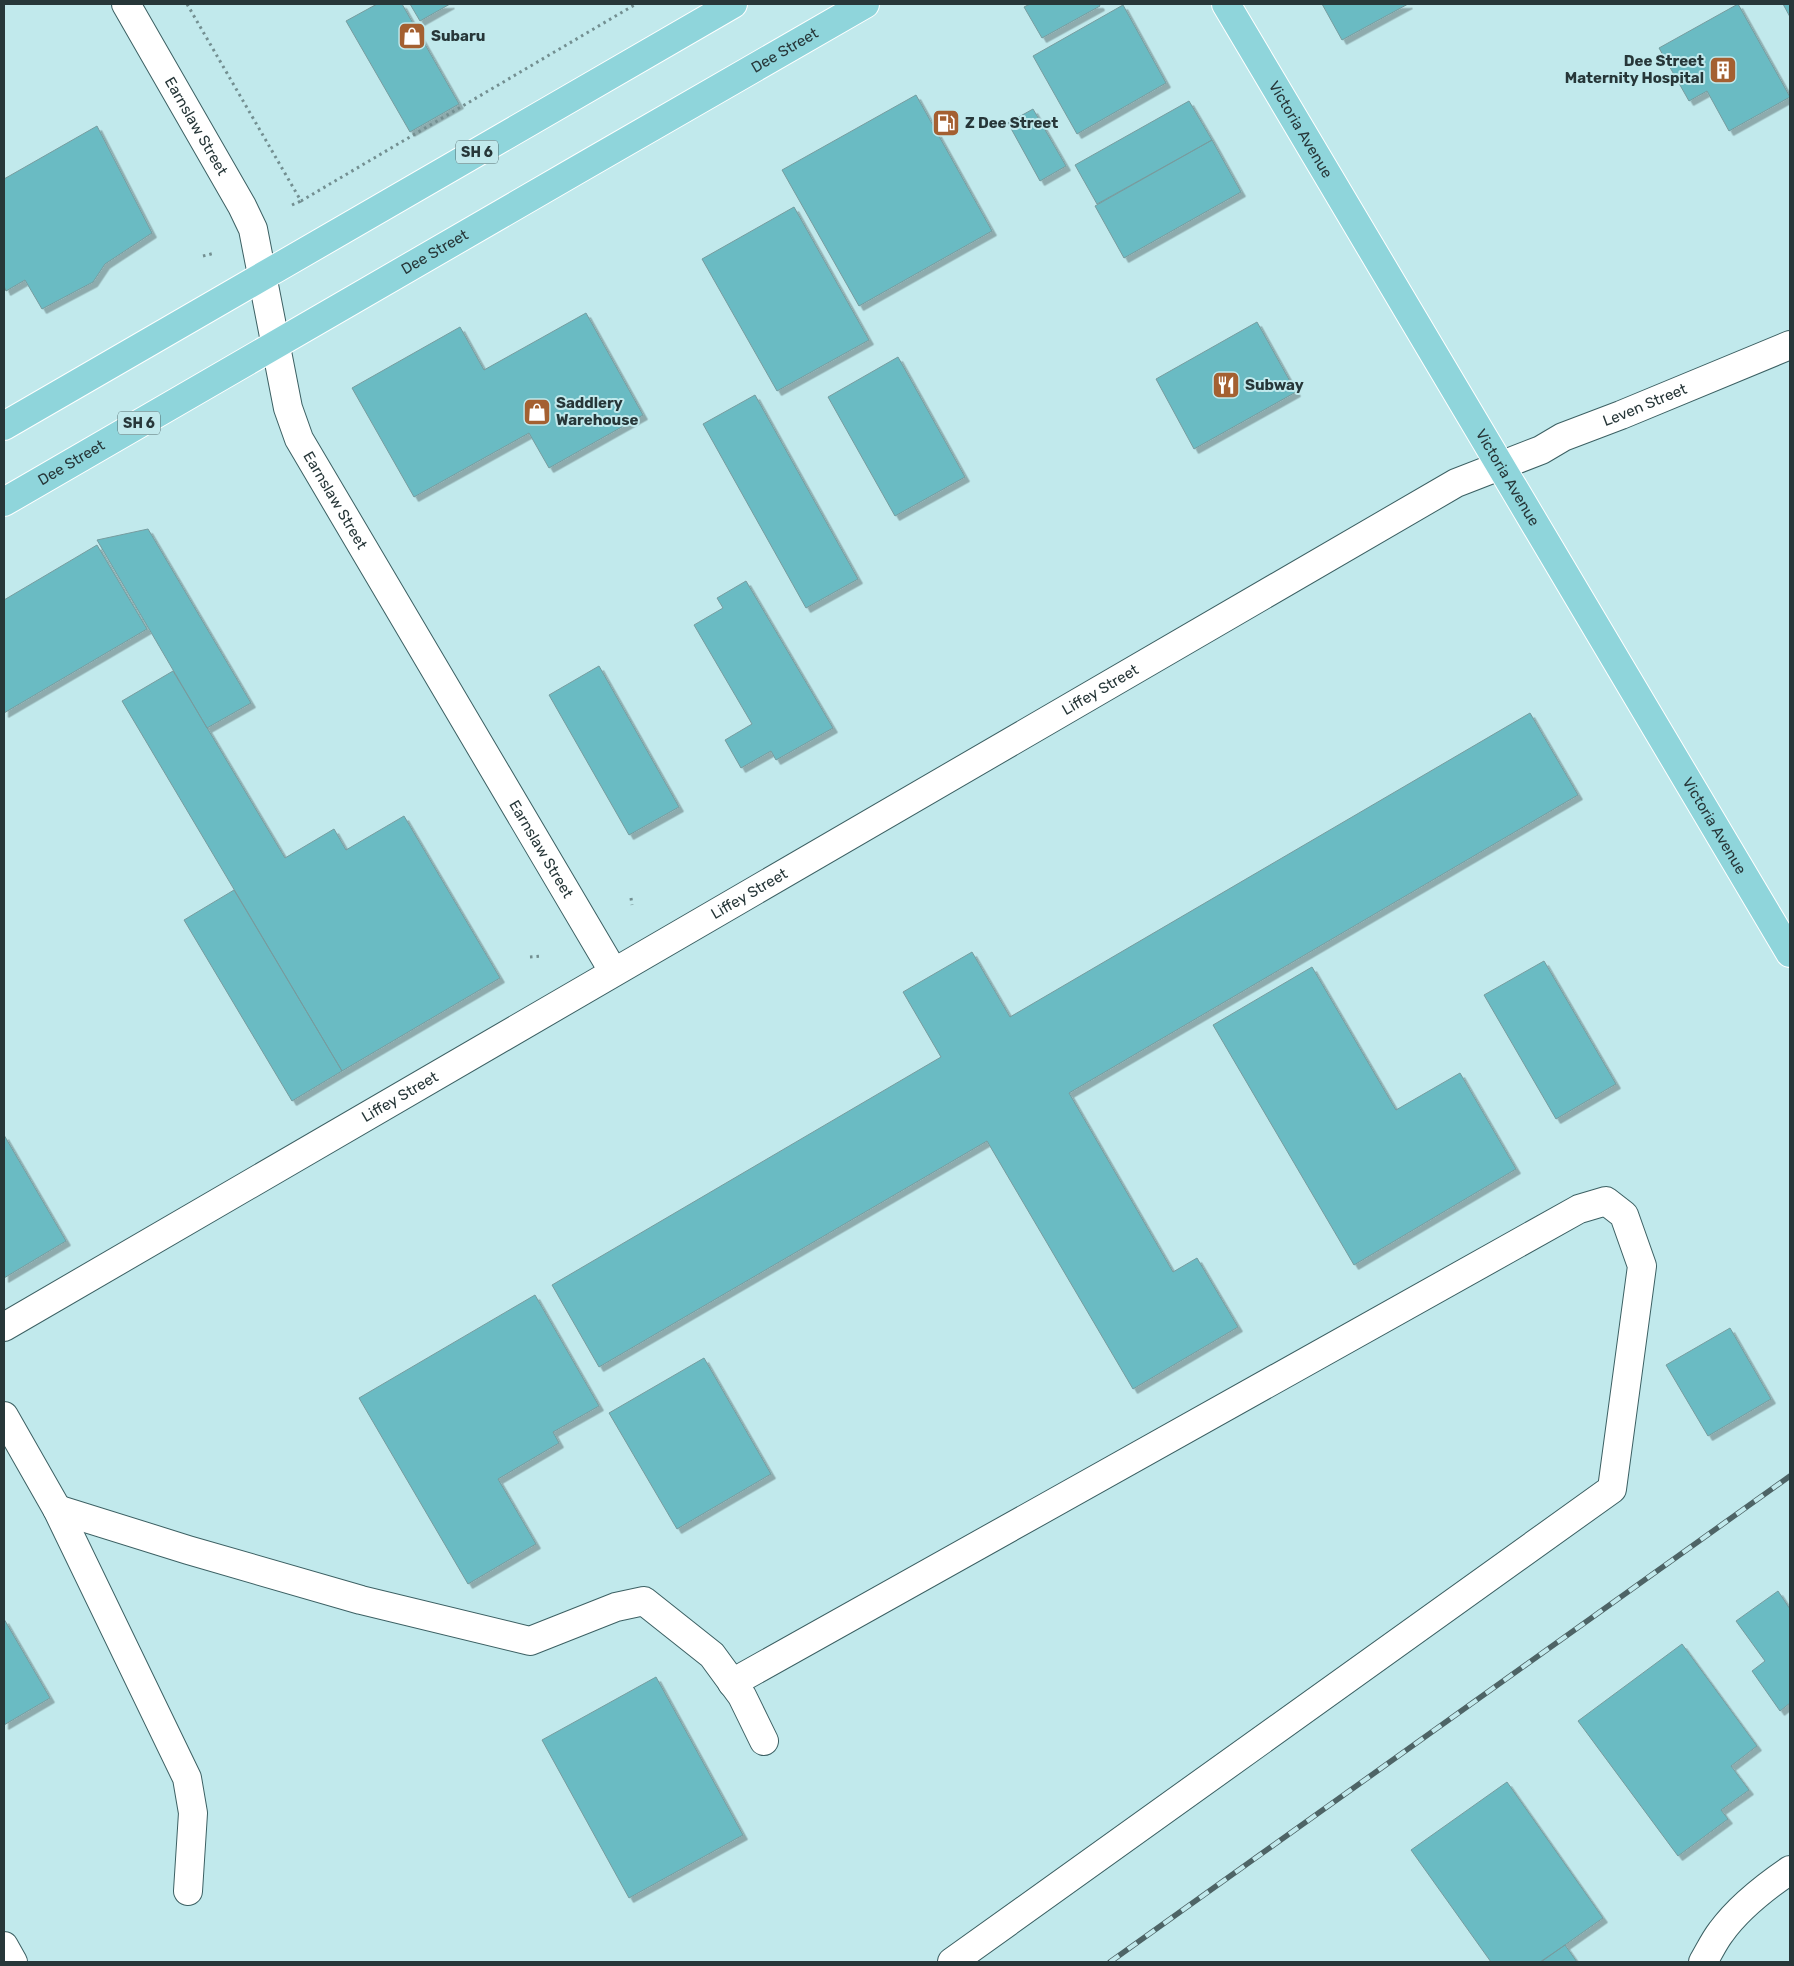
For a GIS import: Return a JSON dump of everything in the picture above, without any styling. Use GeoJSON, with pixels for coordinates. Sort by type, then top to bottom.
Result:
{"type":"FeatureCollection","features":[{"type":"Feature","properties":{"kind":"main road","name":"SH 6"},"geometry":{"type":"LineString","coordinates":[[4,426],[732,4]]}},
{"type":"Feature","properties":{"kind":"main road","name":"Dee Street"},"geometry":{"type":"LineString","coordinates":[[4,502],[274,344],[865,4]]}},
{"type":"Feature","properties":{"kind":"main road","name":"Victoria Avenue"},"geometry":{"type":"LineString","coordinates":[[1226,4],[1790,953]]}},
{"type":"Feature","properties":{"kind":"street","name":"Earnslaw Street"},"geometry":{"type":"LineString","coordinates":[[126,4],[242,206],[253,229],[288,408],[299,439],[613,971]]}},
{"type":"Feature","properties":{"kind":"street","name":"Leven Street"},"geometry":{"type":"LineString","coordinates":[[1499,466],[1541,450],[1563,437],[1790,345]]}},
{"type":"Feature","properties":{"kind":"street","name":"Liffey Street"},"geometry":{"type":"LineString","coordinates":[[4,1327],[613,971],[1456,483],[1499,466]]}},
{"type":"Feature","properties":{"kind":"street"},"geometry":{"type":"LineString","coordinates":[[732,1683],[1579,1209],[1606,1201],[1624,1215],[1642,1266],[1612,1488],[952,1962]]}},
{"type":"Feature","properties":{"kind":"street"},"geometry":{"type":"LineString","coordinates":[[4,1416],[57,1509],[187,1778],[193,1812],[188,1891]]}},
{"type":"Feature","properties":{"kind":"street"},"geometry":{"type":"LineString","coordinates":[[57,1509],[188,1550],[361,1600],[530,1641],[616,1606],[644,1602],[712,1656],[742,1696],[764,1741]]}},
{"type":"Feature","properties":{"kind":"street"},"geometry":{"type":"LineString","coordinates":[[1703,1962],[1721,1932],[1744,1906],[1790,1870]]}},
{"type":"Feature","properties":{"kind":"street"},"geometry":{"type":"LineString","coordinates":[[4,1946],[13,1962]]}},
{"type":"Feature","properties":{"kind":"path"},"geometry":{"type":"LineString","coordinates":[[187,4],[300,201]]}},
{"type":"Feature","properties":{"kind":"path"},"geometry":{"type":"LineString","coordinates":[[292,204],[636,4]]}},
{"type":"Feature","properties":{"kind":"path"},"geometry":{"type":"LineString","coordinates":[[203,256],[214,253]]}},
{"type":"Feature","properties":{"kind":"path"},"geometry":{"type":"LineString","coordinates":[[631,898],[632,905]]}},
{"type":"Feature","properties":{"kind":"path"},"geometry":{"type":"LineString","coordinates":[[530,957],[542,956]]}},
{"type":"Feature","properties":{"kind":"building"},"geometry":{"type":"Polygon","coordinates":[[[377,4],[402,4],[459,104],[410,132],[346,21],[377,4]]]}},
{"type":"Feature","properties":{"kind":"building"},"geometry":{"type":"Polygon","coordinates":[[[410,4],[450,4],[420,21],[410,4]]]}},
{"type":"Feature","properties":{"kind":"building"},"geometry":{"type":"Polygon","coordinates":[[[1030,4],[1099,4],[1100,6],[1042,38],[1024,7],[1030,4]]]}},
{"type":"Feature","properties":{"kind":"building"},"geometry":{"type":"Polygon","coordinates":[[[1322,4],[1408,4],[1342,40],[1322,4]]]}},
{"type":"Feature","properties":{"kind":"building","name":"Dee Street Maternity Hospital"},"geometry":{"type":"Polygon","coordinates":[[[1738,4],[1790,97],[1729,131],[1707,91],[1689,101],[1659,48],[1738,4]]]}},
{"type":"Feature","properties":{"kind":"building"},"geometry":{"type":"Polygon","coordinates":[[[1783,4],[1790,4],[1790,17],[1783,4]]]}},
{"type":"Feature","properties":{"kind":"building"},"geometry":{"type":"Polygon","coordinates":[[[1123,5],[1166,83],[1077,134],[1033,56],[1123,5]]]}},
{"type":"Feature","properties":{"kind":"building"},"geometry":{"type":"Polygon","coordinates":[[[916,95],[992,231],[859,306],[782,170],[916,95]]]}},
{"type":"Feature","properties":{"kind":"building"},"geometry":{"type":"Polygon","coordinates":[[[1189,101],[1212,140],[1097,204],[1075,165],[1189,101]]]}},
{"type":"Feature","properties":{"kind":"building"},"geometry":{"type":"Polygon","coordinates":[[[1033,109],[1066,166],[1040,181],[1008,123],[1033,109]]]}},
{"type":"Feature","properties":{"kind":"building"},"geometry":{"type":"Polygon","coordinates":[[[97,126],[152,233],[105,264],[93,282],[42,309],[25,280],[6,291],[4,286],[4,179],[97,126]]]}},
{"type":"Feature","properties":{"kind":"building"},"geometry":{"type":"Polygon","coordinates":[[[1212,140],[1241,192],[1124,258],[1095,206],[1212,140]]]}},
{"type":"Feature","properties":{"kind":"building"},"geometry":{"type":"Polygon","coordinates":[[[794,207],[869,340],[777,391],[702,259],[794,207]]]}},
{"type":"Feature","properties":{"kind":"building"},"geometry":{"type":"Polygon","coordinates":[[[586,313],[643,415],[549,468],[529,433],[414,497],[352,388],[460,327],[484,370],[586,313]]]}},
{"type":"Feature","properties":{"kind":"building","name":"Subway"},"geometry":{"type":"Polygon","coordinates":[[[1257,322],[1296,392],[1194,449],[1156,379],[1257,322]]]}},
{"type":"Feature","properties":{"kind":"building"},"geometry":{"type":"Polygon","coordinates":[[[898,357],[965,477],[895,516],[828,397],[898,357]]]}},
{"type":"Feature","properties":{"kind":"building"},"geometry":{"type":"Polygon","coordinates":[[[755,395],[858,579],[806,608],[703,424],[755,395]]]}},
{"type":"Feature","properties":{"kind":"building"},"geometry":{"type":"Polygon","coordinates":[[[148,529],[251,703],[207,728],[97,540],[148,529]]]}},
{"type":"Feature","properties":{"kind":"building"},"geometry":{"type":"Polygon","coordinates":[[[97,545],[147,629],[4,713],[4,600],[97,545]]]}},
{"type":"Feature","properties":{"kind":"building"},"geometry":{"type":"Polygon","coordinates":[[[746,581],[833,728],[776,760],[771,751],[741,768],[725,740],[752,724],[694,625],[723,608],[717,598],[746,581]]]}},
{"type":"Feature","properties":{"kind":"building"},"geometry":{"type":"Polygon","coordinates":[[[599,666],[679,807],[629,835],[549,695],[599,666]]]}},
{"type":"Feature","properties":{"kind":"building"},"geometry":{"type":"Polygon","coordinates":[[[173,671],[285,858],[334,829],[346,850],[404,816],[500,978],[342,1071],[122,701],[173,671]]]}},
{"type":"Feature","properties":{"kind":"building"},"geometry":{"type":"Polygon","coordinates":[[[1530,713],[1578,795],[1069,1093],[1173,1272],[1197,1258],[1238,1327],[1133,1389],[987,1141],[599,1367],[552,1285],[941,1057],[903,992],[972,952],[1010,1017],[1530,713]]]}},
{"type":"Feature","properties":{"kind":"building"},"geometry":{"type":"Polygon","coordinates":[[[234,890],[342,1071],[292,1101],[184,920],[234,890]]]}},
{"type":"Feature","properties":{"kind":"building"},"geometry":{"type":"Polygon","coordinates":[[[1544,961],[1616,1084],[1556,1119],[1484,995],[1544,961]]]}},
{"type":"Feature","properties":{"kind":"building"},"geometry":{"type":"Polygon","coordinates":[[[1312,967],[1396,1110],[1460,1073],[1516,1169],[1354,1265],[1213,1025],[1312,967]]]}},
{"type":"Feature","properties":{"kind":"building"},"geometry":{"type":"Polygon","coordinates":[[[4,1135],[66,1241],[4,1278],[4,1135]]]}},
{"type":"Feature","properties":{"kind":"building"},"geometry":{"type":"Polygon","coordinates":[[[535,1295],[599,1406],[553,1432],[559,1443],[498,1479],[536,1544],[468,1584],[359,1398],[535,1295]]]}},
{"type":"Feature","properties":{"kind":"building"},"geometry":{"type":"Polygon","coordinates":[[[1730,1328],[1771,1399],[1708,1436],[1666,1365],[1730,1328]]]}},
{"type":"Feature","properties":{"kind":"building"},"geometry":{"type":"Polygon","coordinates":[[[704,1358],[771,1474],[677,1529],[609,1413],[704,1358]]]}},
{"type":"Feature","properties":{"kind":"building"},"geometry":{"type":"Polygon","coordinates":[[[1778,1591],[1790,1609],[1790,1703],[1780,1711],[1752,1671],[1765,1661],[1736,1621],[1778,1591]]]}},
{"type":"Feature","properties":{"kind":"building"},"geometry":{"type":"Polygon","coordinates":[[[4,1619],[50,1698],[4,1725],[4,1619]]]}},
{"type":"Feature","properties":{"kind":"building"},"geometry":{"type":"Polygon","coordinates":[[[1682,1644],[1757,1746],[1731,1766],[1749,1790],[1721,1810],[1728,1819],[1678,1856],[1578,1721],[1682,1644]]]}},
{"type":"Feature","properties":{"kind":"building"},"geometry":{"type":"Polygon","coordinates":[[[656,1677],[743,1835],[629,1898],[542,1740],[656,1677]]]}},
{"type":"Feature","properties":{"kind":"building"},"geometry":{"type":"Polygon","coordinates":[[[1507,1782],[1603,1918],[1541,1962],[1491,1962],[1411,1850],[1507,1782]]]}},
{"type":"Feature","properties":{"kind":"building"},"geometry":{"type":"Polygon","coordinates":[[[1565,1945],[1577,1962],[1540,1962],[1565,1945]]]}},
{"type":"Feature","properties":{"kind":"railway"},"geometry":{"type":"LineString","coordinates":[[1110,1962],[1790,1476]]}},
{"type":"Feature","properties":{"kind":"place","name":"Subaru"},"geometry":{"type":"Point","coordinates":[412,36]}},
{"type":"Feature","properties":{"kind":"place","name":"Dee Street Maternity Hospital"},"geometry":{"type":"Point","coordinates":[1723,70]}},
{"type":"Feature","properties":{"kind":"place","name":"Z Dee Street"},"geometry":{"type":"Point","coordinates":[946,123]}},
{"type":"Feature","properties":{"kind":"place","name":"Subway"},"geometry":{"type":"Point","coordinates":[1226,385]}},
{"type":"Feature","properties":{"kind":"place","name":"Saddlery Warehouse"},"geometry":{"type":"Point","coordinates":[537,412]}}]}
